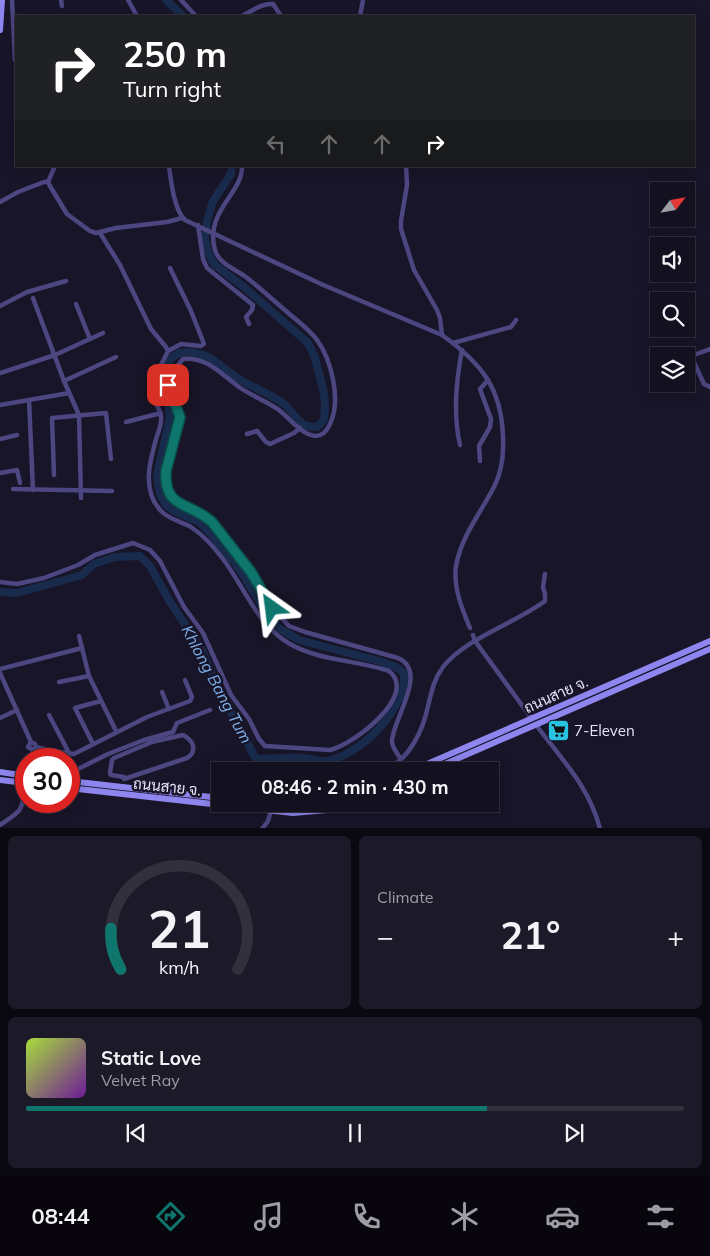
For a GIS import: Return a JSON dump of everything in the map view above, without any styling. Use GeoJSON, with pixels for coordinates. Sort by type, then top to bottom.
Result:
{"type":"FeatureCollection","features":[{"type":"Feature","properties":{"kind":"main road"},"geometry":{"type":"LineString","coordinates":[[0,30],[2,0]]}},
{"type":"Feature","properties":{"kind":"main road","name":"ถนนสาย จ."},"geometry":{"type":"LineString","coordinates":[[448,762],[710,641]]}},
{"type":"Feature","properties":{"kind":"main road","name":"ถนนสาย จ."},"geometry":{"type":"LineString","coordinates":[[434,762],[710,649]]}},
{"type":"Feature","properties":{"kind":"main road"},"geometry":{"type":"LineString","coordinates":[[0,772],[15,773]]}},
{"type":"Feature","properties":{"kind":"main road"},"geometry":{"type":"LineString","coordinates":[[0,780],[15,783]]}},
{"type":"Feature","properties":{"kind":"main road","name":"ถนนสาย จ."},"geometry":{"type":"LineString","coordinates":[[80,782],[211,797]]}},
{"type":"Feature","properties":{"kind":"main road","name":"ถนนสาย จ."},"geometry":{"type":"LineString","coordinates":[[80,789],[211,805]]}},
{"type":"Feature","properties":{"kind":"main road","name":"ถนนสาย จ."},"geometry":{"type":"LineString","coordinates":[[271,812],[314,812]]}},
{"type":"Feature","properties":{"kind":"street"},"geometry":{"type":"LineString","coordinates":[[12,0],[15,60]]}},
{"type":"Feature","properties":{"kind":"street"},"geometry":{"type":"LineString","coordinates":[[61,0],[62,6]]}},
{"type":"Feature","properties":{"kind":"street"},"geometry":{"type":"LineString","coordinates":[[128,0],[136,15]]}},
{"type":"Feature","properties":{"kind":"street"},"geometry":{"type":"LineString","coordinates":[[181,0],[195,15]]}},
{"type":"Feature","properties":{"kind":"street"},"geometry":{"type":"LineString","coordinates":[[360,15],[363,0]]}},
{"type":"Feature","properties":{"kind":"street"},"geometry":{"type":"LineString","coordinates":[[244,15],[270,3],[273,4],[280,15]]}},
{"type":"Feature","properties":{"kind":"street"},"geometry":{"type":"LineString","coordinates":[[48,182],[56,167]]}},
{"type":"Feature","properties":{"kind":"street"},"geometry":{"type":"LineString","coordinates":[[169,167],[176,202],[182,218]]}},
{"type":"Feature","properties":{"kind":"street"},"geometry":{"type":"LineString","coordinates":[[242,167],[237,183],[218,214],[211,231],[214,248],[219,259],[246,277],[316,339],[324,352],[334,387],[336,405],[328,429],[320,436],[309,435],[280,411],[240,388],[210,365],[199,360],[184,359],[178,365],[168,385],[180,417],[166,471],[165,480],[168,493],[170,497],[179,503],[204,515],[212,522],[251,572],[272,608],[289,626],[398,658],[405,662],[411,674],[410,689],[395,726],[392,741],[400,759]]}},
{"type":"Feature","properties":{"kind":"street"},"geometry":{"type":"LineString","coordinates":[[406,167],[407,185],[400,221],[401,229],[414,270],[437,310],[442,335]]}},
{"type":"Feature","properties":{"kind":"street"},"geometry":{"type":"LineString","coordinates":[[0,202],[42,182],[48,182]]}},
{"type":"Feature","properties":{"kind":"street"},"geometry":{"type":"LineString","coordinates":[[48,182],[67,214],[90,231],[100,233],[116,228],[167,222],[182,218],[321,284],[442,335],[462,350],[484,373],[495,392],[498,402],[503,430],[504,455],[501,470],[494,486],[460,548],[456,568],[461,607],[470,628]]}},
{"type":"Feature","properties":{"kind":"street"},"geometry":{"type":"LineString","coordinates":[[199,226],[203,259],[207,268],[253,305],[246,318],[249,324]]}},
{"type":"Feature","properties":{"kind":"street"},"geometry":{"type":"LineString","coordinates":[[100,233],[120,265],[150,329],[168,351]]}},
{"type":"Feature","properties":{"kind":"street"},"geometry":{"type":"LineString","coordinates":[[0,582],[16,584],[44,578],[78,566],[95,555],[133,543],[150,550],[160,561],[184,607],[203,633],[232,695],[249,719],[259,740],[265,746],[330,750],[340,748],[353,740],[384,714],[389,707],[395,692],[396,681],[394,675],[380,668],[308,652],[277,635],[257,614],[236,577],[207,540],[189,526],[171,519],[152,500],[148,479],[150,460],[161,422],[161,413],[153,399],[151,388],[168,351],[181,344],[201,346],[204,344],[191,311],[170,268]]}},
{"type":"Feature","properties":{"kind":"street"},"geometry":{"type":"LineString","coordinates":[[0,306],[28,292],[66,281]]}},
{"type":"Feature","properties":{"kind":"street"},"geometry":{"type":"LineString","coordinates":[[33,298],[64,381],[79,415],[81,498]]}},
{"type":"Feature","properties":{"kind":"street"},"geometry":{"type":"LineString","coordinates":[[76,304],[90,339]]}},
{"type":"Feature","properties":{"kind":"street"},"geometry":{"type":"LineString","coordinates":[[453,343],[511,327],[516,320]]}},
{"type":"Feature","properties":{"kind":"street"},"geometry":{"type":"LineString","coordinates":[[0,373],[55,355],[103,334]]}},
{"type":"Feature","properties":{"kind":"street"},"geometry":{"type":"LineString","coordinates":[[710,349],[694,355],[692,358],[704,384],[710,387]]}},
{"type":"Feature","properties":{"kind":"street"},"geometry":{"type":"LineString","coordinates":[[460,445],[457,432],[457,387],[462,350]]}},
{"type":"Feature","properties":{"kind":"street"},"geometry":{"type":"LineString","coordinates":[[64,381],[116,357]]}},
{"type":"Feature","properties":{"kind":"street"},"geometry":{"type":"LineString","coordinates":[[480,461],[479,446],[490,427],[491,419],[480,390],[488,380]]}},
{"type":"Feature","properties":{"kind":"street"},"geometry":{"type":"LineString","coordinates":[[0,405],[69,393]]}},
{"type":"Feature","properties":{"kind":"street"},"geometry":{"type":"LineString","coordinates":[[28,400],[33,490]]}},
{"type":"Feature","properties":{"kind":"street"},"geometry":{"type":"LineString","coordinates":[[54,475],[52,418],[106,413],[111,458]]}},
{"type":"Feature","properties":{"kind":"street"},"geometry":{"type":"LineString","coordinates":[[126,422],[161,413]]}},
{"type":"Feature","properties":{"kind":"street"},"geometry":{"type":"LineString","coordinates":[[248,434],[256,430],[270,444],[294,433],[300,428]]}},
{"type":"Feature","properties":{"kind":"street"},"geometry":{"type":"LineString","coordinates":[[0,439],[17,435]]}},
{"type":"Feature","properties":{"kind":"street"},"geometry":{"type":"LineString","coordinates":[[0,473],[17,470],[20,483]]}},
{"type":"Feature","properties":{"kind":"street"},"geometry":{"type":"LineString","coordinates":[[12,489],[112,491]]}},
{"type":"Feature","properties":{"kind":"street"},"geometry":{"type":"LineString","coordinates":[[397,762],[422,728],[431,689],[442,669],[457,653],[475,641],[508,624],[545,601],[543,587],[545,574]]}},
{"type":"Feature","properties":{"kind":"street"},"geometry":{"type":"LineString","coordinates":[[473,635],[475,641],[584,789],[596,812],[600,828]]}},
{"type":"Feature","properties":{"kind":"street"},"geometry":{"type":"LineString","coordinates":[[79,636],[89,676],[116,731]]}},
{"type":"Feature","properties":{"kind":"street"},"geometry":{"type":"LineString","coordinates":[[29,748],[17,710],[0,671],[82,648]]}},
{"type":"Feature","properties":{"kind":"street"},"geometry":{"type":"LineString","coordinates":[[59,682],[89,676]]}},
{"type":"Feature","properties":{"kind":"street"},"geometry":{"type":"LineString","coordinates":[[80,751],[116,731],[190,700],[192,697],[185,680]]}},
{"type":"Feature","properties":{"kind":"street"},"geometry":{"type":"LineString","coordinates":[[0,690],[6,687]]}},
{"type":"Feature","properties":{"kind":"street"},"geometry":{"type":"LineString","coordinates":[[162,692],[168,709]]}},
{"type":"Feature","properties":{"kind":"street"},"geometry":{"type":"LineString","coordinates":[[93,744],[75,708],[101,701]]}},
{"type":"Feature","properties":{"kind":"street"},"geometry":{"type":"LineString","coordinates":[[0,718],[17,710]]}},
{"type":"Feature","properties":{"kind":"street"},"geometry":{"type":"LineString","coordinates":[[80,768],[108,754],[144,740],[173,732],[177,723],[210,710]]}},
{"type":"Feature","properties":{"kind":"street"},"geometry":{"type":"LineString","coordinates":[[49,715],[66,748]]}},
{"type":"Feature","properties":{"kind":"street"},"geometry":{"type":"LineString","coordinates":[[183,735],[192,743],[192,753],[187,758],[124,779],[124,777],[110,773],[114,758],[152,742],[183,735]]}},
{"type":"Feature","properties":{"kind":"street"},"geometry":{"type":"LineString","coordinates":[[124,779],[124,788]]}},
{"type":"Feature","properties":{"kind":"street"},"geometry":{"type":"LineString","coordinates":[[262,828],[271,812]]}},
{"type":"Feature","properties":{"kind":"street"},"geometry":{"type":"LineString","coordinates":[[0,825],[18,813]]}},
{"type":"Feature","properties":{"kind":"waterway","name":"Khlong Bang Tum"},"geometry":{"type":"LineString","coordinates":[[166,0],[182,15]]}},
{"type":"Feature","properties":{"kind":"waterway","name":"Khlong Bang Tum"},"geometry":{"type":"LineString","coordinates":[[0,592],[17,593],[82,575],[94,564],[115,557],[140,556],[150,566],[170,602],[202,650],[218,688],[256,759],[305,758],[325,761],[338,758],[366,741],[378,729],[398,701],[403,687],[404,673],[396,667],[379,661],[299,640],[280,629],[267,614],[240,570],[210,533],[199,522],[172,510],[166,505],[160,494],[157,476],[170,417],[168,405],[158,388],[168,364],[178,354],[189,352],[201,354],[212,359],[240,380],[284,404],[306,426],[317,427],[324,420],[324,393],[315,358],[308,343],[244,287],[215,265],[208,253],[205,238],[207,221],[213,201],[231,174],[232,167]]}},
{"type":"Feature","properties":{"kind":"place","name":"7-Eleven"},"geometry":{"type":"Point","coordinates":[558,731]}},
{"type":"Feature","properties":{"kind":"route"},"geometry":{"type":"LineString","coordinates":[[168,385],[180,417],[166,471],[165,480],[168,493],[170,497],[179,503],[204,515],[212,522],[251,572],[272,608]]}}]}
